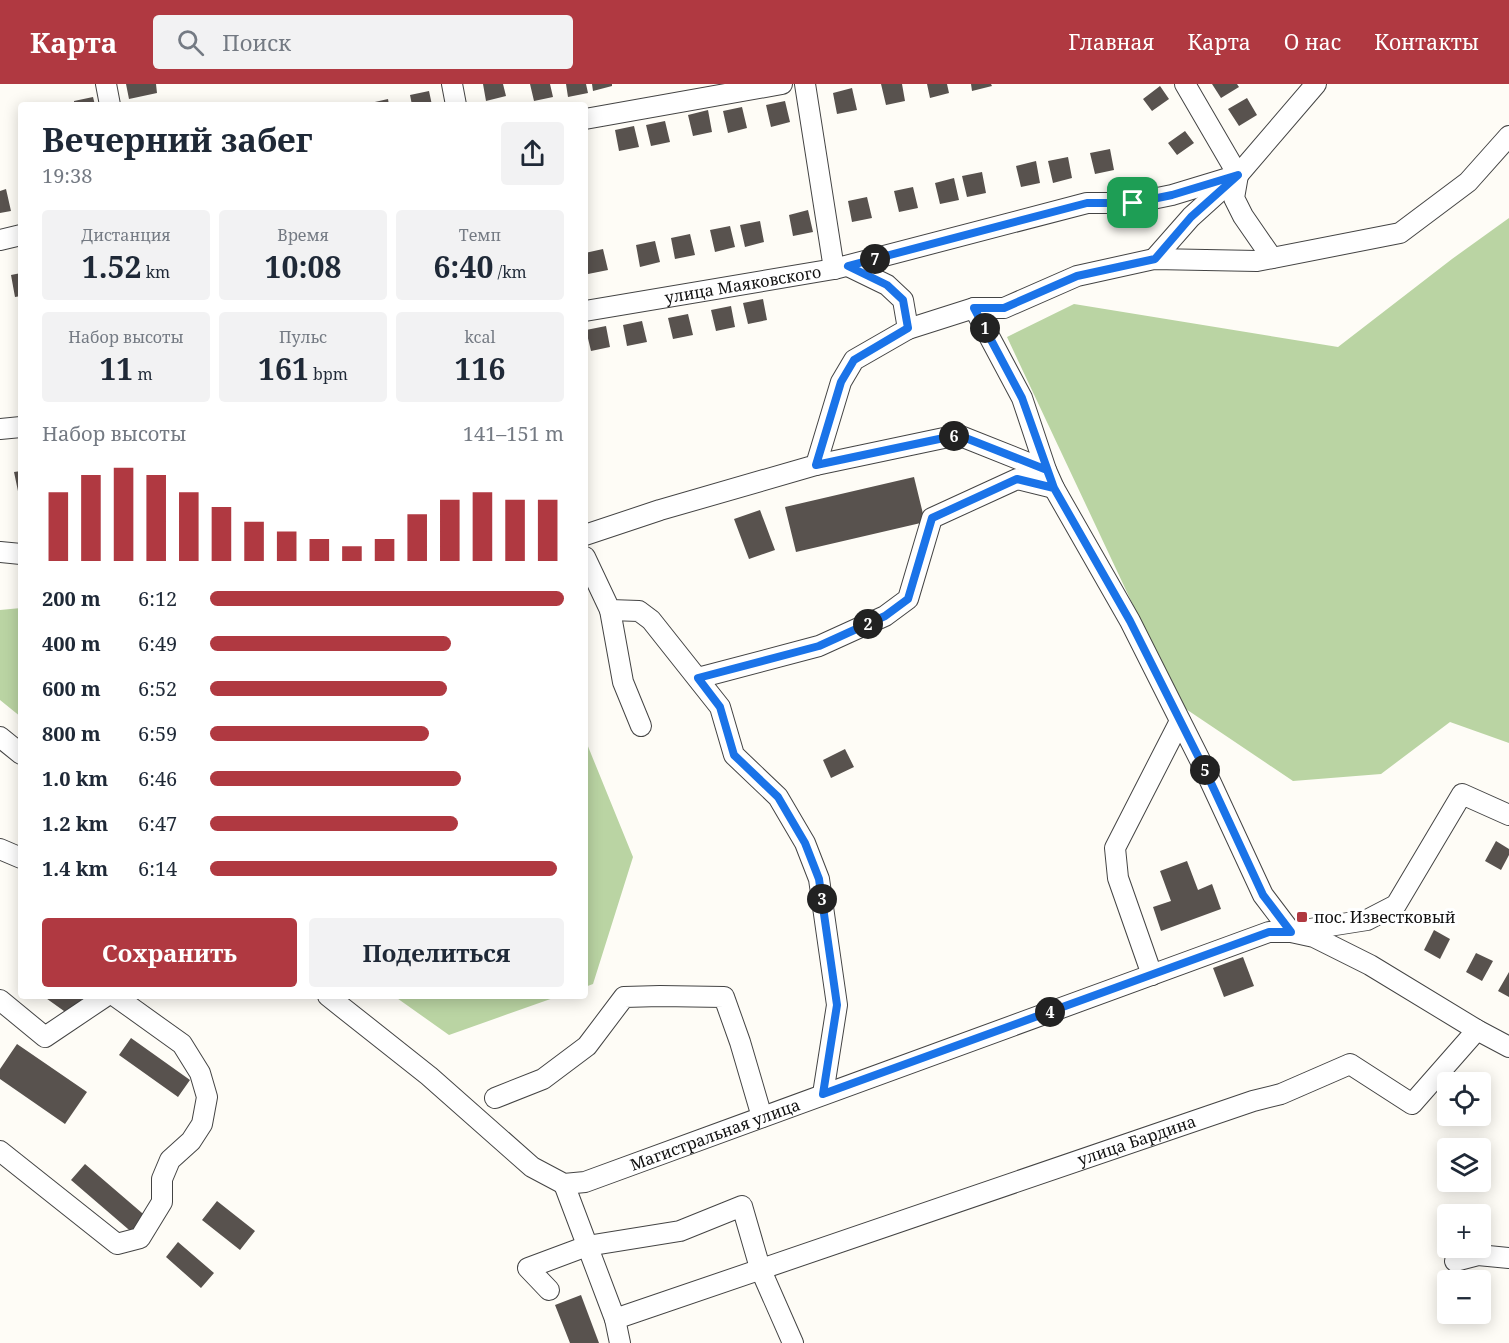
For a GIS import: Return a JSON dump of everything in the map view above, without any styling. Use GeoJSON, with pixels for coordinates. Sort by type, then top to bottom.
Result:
{"type":"FeatureCollection","features":[{"type":"Feature","properties":{"kind":"street"},"geometry":{"type":"LineString","coordinates":[[106,84],[109,102]]}},
{"type":"Feature","properties":{"kind":"street"},"geometry":{"type":"LineString","coordinates":[[452,84],[455,102]]}},
{"type":"Feature","properties":{"kind":"street"},"geometry":{"type":"LineString","coordinates":[[588,118],[782,84]]}},
{"type":"Feature","properties":{"kind":"street"},"geometry":{"type":"LineString","coordinates":[[805,84],[841,268],[887,285],[903,300],[908,328]]}},
{"type":"Feature","properties":{"kind":"street"},"geometry":{"type":"LineString","coordinates":[[1185,84],[1238,175],[1234,198],[1243,216],[1272,258]]}},
{"type":"Feature","properties":{"kind":"street"},"geometry":{"type":"LineString","coordinates":[[1155,259],[1191,217],[1238,175],[1316,84]]}},
{"type":"Feature","properties":{"kind":"street"},"geometry":{"type":"LineString","coordinates":[[816,465],[841,382],[854,360],[908,328],[974,308],[1004,308],[1077,276],[1155,259],[1257,261],[1400,233],[1468,182],[1509,136]]}},
{"type":"Feature","properties":{"kind":"street","name":"улица Маяковского"},"geometry":{"type":"LineString","coordinates":[[588,310],[841,268],[1087,203],[1133,203],[1172,195],[1238,175]]}},
{"type":"Feature","properties":{"kind":"street"},"geometry":{"type":"LineString","coordinates":[[0,240],[18,236]]}},
{"type":"Feature","properties":{"kind":"street"},"geometry":{"type":"LineString","coordinates":[[974,308],[1022,398],[1054,488],[1130,621],[1205,770],[1263,895],[1291,932],[1367,920],[1396,905],[1462,794],[1509,815]]}},
{"type":"Feature","properties":{"kind":"street"},"geometry":{"type":"LineString","coordinates":[[0,429],[18,427]]}},
{"type":"Feature","properties":{"kind":"street"},"geometry":{"type":"LineString","coordinates":[[588,534],[660,510],[816,465],[958,435],[1047,470]]}},
{"type":"Feature","properties":{"kind":"street"},"geometry":{"type":"LineString","coordinates":[[698,678],[819,646],[885,616],[908,599],[932,518],[1017,479],[1054,488]]}},
{"type":"Feature","properties":{"kind":"street"},"geometry":{"type":"LineString","coordinates":[[0,552],[18,554]]}},
{"type":"Feature","properties":{"kind":"street"},"geometry":{"type":"LineString","coordinates":[[588,563],[610,610],[623,682],[641,726]]}},
{"type":"Feature","properties":{"kind":"street"},"geometry":{"type":"LineString","coordinates":[[610,610],[639,611],[651,620],[720,707],[734,755],[778,797],[805,843],[819,879],[837,1005],[823,1094]]}},
{"type":"Feature","properties":{"kind":"street"},"geometry":{"type":"LineString","coordinates":[[1152,975],[1118,878],[1115,848],[1180,721]]}},
{"type":"Feature","properties":{"kind":"street"},"geometry":{"type":"LineString","coordinates":[[0,737],[18,752]]}},
{"type":"Feature","properties":{"kind":"street"},"geometry":{"type":"LineString","coordinates":[[0,849],[18,857]]}},
{"type":"Feature","properties":{"kind":"street","name":"Магистральная улица"},"geometry":{"type":"LineString","coordinates":[[564,1184],[585,1182],[1269,932],[1291,932],[1314,937],[1370,965],[1509,1047]]}},
{"type":"Feature","properties":{"kind":"street"},"geometry":{"type":"LineString","coordinates":[[495,1098],[543,1079],[587,1046],[624,997],[724,997],[762,1117]]}},
{"type":"Feature","properties":{"kind":"street"},"geometry":{"type":"LineString","coordinates":[[0,1000],[45,1037],[102,999]]}},
{"type":"Feature","properties":{"kind":"street"},"geometry":{"type":"LineString","coordinates":[[0,1151],[117,1244],[140,1238],[162,1202],[162,1179],[170,1160],[191,1141],[202,1124],[207,1097],[200,1073],[182,1044],[119,999]]}},
{"type":"Feature","properties":{"kind":"street"},"geometry":{"type":"LineString","coordinates":[[332,999],[429,1076],[532,1167],[564,1184],[615,1319],[620,1343]]}},
{"type":"Feature","properties":{"kind":"street","name":"улица Бардина"},"geometry":{"type":"LineString","coordinates":[[760,1268],[1253,1101],[1281,1094],[1350,1064],[1412,1104],[1477,1030]]}},
{"type":"Feature","properties":{"kind":"street"},"geometry":{"type":"LineString","coordinates":[[549,1290],[528,1268],[587,1246],[680,1231],[742,1206],[760,1268],[793,1343]]}},
{"type":"Feature","properties":{"kind":"street"},"geometry":{"type":"LineString","coordinates":[[1455,1261],[1478,1254],[1509,1258]]}},
{"type":"Feature","properties":{"kind":"street"},"geometry":{"type":"LineString","coordinates":[[615,1319],[760,1268]]}},
{"type":"Feature","properties":{"kind":"green space"},"geometry":{"type":"Polygon","coordinates":[[[1509,218],[1509,743],[1450,722],[1381,774],[1293,781],[1180,705],[1007,337],[1074,304],[1338,347],[1509,218]]]}},
{"type":"Feature","properties":{"kind":"green space"},"geometry":{"type":"Polygon","coordinates":[[[18,608],[18,715],[0,700],[0,610],[18,608]]]}},
{"type":"Feature","properties":{"kind":"green space"},"geometry":{"type":"Polygon","coordinates":[[[588,746],[633,857],[593,984],[588,986],[588,746]]]}},
{"type":"Feature","properties":{"kind":"green space"},"geometry":{"type":"Polygon","coordinates":[[[398,999],[551,999],[449,1035],[398,999]]]}},
{"type":"Feature","properties":{"kind":"building"},"geometry":{"type":"Polygon","coordinates":[[[126,84],[156,84],[157,93],[129,99],[126,84]]]}},
{"type":"Feature","properties":{"kind":"building"},"geometry":{"type":"Polygon","coordinates":[[[483,84],[503,84],[506,96],[486,101],[483,84]]]}},
{"type":"Feature","properties":{"kind":"building"},"geometry":{"type":"Polygon","coordinates":[[[530,84],[550,84],[553,97],[534,101],[530,84]]]}},
{"type":"Feature","properties":{"kind":"building"},"geometry":{"type":"Polygon","coordinates":[[[566,84],[586,84],[588,93],[568,97],[566,84]]]}},
{"type":"Feature","properties":{"kind":"building"},"geometry":{"type":"Polygon","coordinates":[[[592,84],[612,84],[612,86],[593,91],[592,84]]]}},
{"type":"Feature","properties":{"kind":"building"},"geometry":{"type":"Polygon","coordinates":[[[881,84],[902,84],[905,101],[886,105],[881,84]]]}},
{"type":"Feature","properties":{"kind":"building"},"geometry":{"type":"Polygon","coordinates":[[[927,84],[947,84],[949,93],[930,98],[927,84]]]}},
{"type":"Feature","properties":{"kind":"building"},"geometry":{"type":"Polygon","coordinates":[[[971,84],[991,84],[992,86],[972,91],[971,84]]]}},
{"type":"Feature","properties":{"kind":"building"},"geometry":{"type":"Polygon","coordinates":[[[1212,84],[1237,84],[1239,87],[1221,98],[1212,84]]]}},
{"type":"Feature","properties":{"kind":"building"},"geometry":{"type":"Polygon","coordinates":[[[1160,86],[1169,99],[1152,111],[1143,99],[1160,86]]]}},
{"type":"Feature","properties":{"kind":"building"},"geometry":{"type":"Polygon","coordinates":[[[852,88],[857,110],[837,114],[833,93],[852,88]]]}},
{"type":"Feature","properties":{"kind":"building"},"geometry":{"type":"Polygon","coordinates":[[[429,91],[431,102],[411,102],[410,95],[429,91]]]}},
{"type":"Feature","properties":{"kind":"building"},"geometry":{"type":"Polygon","coordinates":[[[93,97],[94,102],[74,102],[93,97]]]}},
{"type":"Feature","properties":{"kind":"building"},"geometry":{"type":"Polygon","coordinates":[[[1247,98],[1257,115],[1239,126],[1228,109],[1247,98]]]}},
{"type":"Feature","properties":{"kind":"building"},"geometry":{"type":"Polygon","coordinates":[[[785,101],[790,122],[771,127],[766,105],[785,101]]]}},
{"type":"Feature","properties":{"kind":"building"},"geometry":{"type":"Polygon","coordinates":[[[742,107],[747,128],[728,133],[723,111],[742,107]]]}},
{"type":"Feature","properties":{"kind":"building"},"geometry":{"type":"Polygon","coordinates":[[[708,110],[712,132],[693,136],[688,115],[708,110]]]}},
{"type":"Feature","properties":{"kind":"building"},"geometry":{"type":"Polygon","coordinates":[[[665,121],[670,142],[651,146],[646,125],[665,121]]]}},
{"type":"Feature","properties":{"kind":"building"},"geometry":{"type":"Polygon","coordinates":[[[634,126],[639,147],[619,151],[615,130],[634,126]]]}},
{"type":"Feature","properties":{"kind":"building"},"geometry":{"type":"Polygon","coordinates":[[[1185,131],[1194,143],[1177,155],[1168,143],[1185,131]]]}},
{"type":"Feature","properties":{"kind":"building"},"geometry":{"type":"Polygon","coordinates":[[[1110,149],[1114,170],[1095,174],[1090,153],[1110,149]]]}},
{"type":"Feature","properties":{"kind":"building"},"geometry":{"type":"Polygon","coordinates":[[[1068,157],[1072,178],[1053,183],[1048,161],[1068,157]]]}},
{"type":"Feature","properties":{"kind":"building"},"geometry":{"type":"Polygon","coordinates":[[[1036,161],[1040,183],[1021,187],[1016,166],[1036,161]]]}},
{"type":"Feature","properties":{"kind":"building"},"geometry":{"type":"Polygon","coordinates":[[[982,172],[986,193],[967,197],[962,176],[982,172]]]}},
{"type":"Feature","properties":{"kind":"building"},"geometry":{"type":"Polygon","coordinates":[[[954,178],[959,200],[940,204],[935,183],[954,178]]]}},
{"type":"Feature","properties":{"kind":"building"},"geometry":{"type":"Polygon","coordinates":[[[913,187],[918,208],[899,212],[894,191],[913,187]]]}},
{"type":"Feature","properties":{"kind":"building"},"geometry":{"type":"Polygon","coordinates":[[[6,189],[11,211],[0,213],[0,191],[6,189]]]}},
{"type":"Feature","properties":{"kind":"building"},"geometry":{"type":"Polygon","coordinates":[[[867,197],[872,218],[852,222],[848,201],[867,197]]]}},
{"type":"Feature","properties":{"kind":"building"},"geometry":{"type":"Polygon","coordinates":[[[808,210],[813,232],[793,236],[789,215],[808,210]]]}},
{"type":"Feature","properties":{"kind":"building"},"geometry":{"type":"Polygon","coordinates":[[[760,221],[764,242],[745,247],[740,225],[760,221]]]}},
{"type":"Feature","properties":{"kind":"building"},"geometry":{"type":"Polygon","coordinates":[[[730,226],[735,247],[715,252],[710,230],[730,226]]]}},
{"type":"Feature","properties":{"kind":"building"},"geometry":{"type":"Polygon","coordinates":[[[690,234],[695,255],[675,259],[671,238],[690,234]]]}},
{"type":"Feature","properties":{"kind":"building"},"geometry":{"type":"Polygon","coordinates":[[[655,241],[660,262],[640,267],[636,245],[655,241]]]}},
{"type":"Feature","properties":{"kind":"building"},"geometry":{"type":"Polygon","coordinates":[[[603,249],[608,270],[588,274],[588,252],[603,249]]]}},
{"type":"Feature","properties":{"kind":"building"},"geometry":{"type":"Polygon","coordinates":[[[18,274],[18,296],[15,297],[11,275],[18,274]]]}},
{"type":"Feature","properties":{"kind":"building"},"geometry":{"type":"Polygon","coordinates":[[[763,299],[767,320],[748,324],[743,303],[763,299]]]}},
{"type":"Feature","properties":{"kind":"building"},"geometry":{"type":"Polygon","coordinates":[[[731,306],[735,327],[716,331],[711,310],[731,306]]]}},
{"type":"Feature","properties":{"kind":"building"},"geometry":{"type":"Polygon","coordinates":[[[688,314],[693,335],[673,339],[668,318],[688,314]]]}},
{"type":"Feature","properties":{"kind":"building"},"geometry":{"type":"Polygon","coordinates":[[[642,321],[647,342],[627,346],[623,325],[642,321]]]}},
{"type":"Feature","properties":{"kind":"building"},"geometry":{"type":"Polygon","coordinates":[[[606,326],[610,347],[591,351],[588,330],[606,326]]]}},
{"type":"Feature","properties":{"kind":"building"},"geometry":{"type":"Polygon","coordinates":[[[18,471],[18,491],[14,472],[18,471]]]}},
{"type":"Feature","properties":{"kind":"building"},"geometry":{"type":"Polygon","coordinates":[[[914,477],[925,522],[796,552],[785,507],[914,477]]]}},
{"type":"Feature","properties":{"kind":"building"},"geometry":{"type":"Polygon","coordinates":[[[760,510],[775,550],[749,559],[734,519],[760,510]]]}},
{"type":"Feature","properties":{"kind":"building"},"geometry":{"type":"Polygon","coordinates":[[[845,749],[854,767],[831,778],[823,760],[845,749]]]}},
{"type":"Feature","properties":{"kind":"building"},"geometry":{"type":"Polygon","coordinates":[[[1496,841],[1509,849],[1509,855],[1501,870],[1485,861],[1496,841]]]}},
{"type":"Feature","properties":{"kind":"building"},"geometry":{"type":"Polygon","coordinates":[[[1187,861],[1198,890],[1212,884],[1221,909],[1161,931],[1153,907],[1171,901],[1160,871],[1187,861]]]}},
{"type":"Feature","properties":{"kind":"building"},"geometry":{"type":"Polygon","coordinates":[[[1434,930],[1450,939],[1440,959],[1424,950],[1434,930]]]}},
{"type":"Feature","properties":{"kind":"building"},"geometry":{"type":"Polygon","coordinates":[[[1476,953],[1493,961],[1482,981],[1466,972],[1476,953]]]}},
{"type":"Feature","properties":{"kind":"building"},"geometry":{"type":"Polygon","coordinates":[[[1243,957],[1254,986],[1224,997],[1213,968],[1243,957]]]}},
{"type":"Feature","properties":{"kind":"building"},"geometry":{"type":"Polygon","coordinates":[[[1509,972],[1509,997],[1498,991],[1509,972]]]}},
{"type":"Feature","properties":{"kind":"building"},"geometry":{"type":"Polygon","coordinates":[[[47,999],[81,999],[71,1016],[47,999]]]}},
{"type":"Feature","properties":{"kind":"building"},"geometry":{"type":"Polygon","coordinates":[[[131,1038],[190,1080],[178,1097],[119,1055],[131,1038]]]}},
{"type":"Feature","properties":{"kind":"building"},"geometry":{"type":"Polygon","coordinates":[[[17,1044],[87,1092],[65,1124],[0,1079],[0,1069],[17,1044]]]}},
{"type":"Feature","properties":{"kind":"building"},"geometry":{"type":"Polygon","coordinates":[[[85,1164],[149,1219],[135,1235],[71,1180],[85,1164]]]}},
{"type":"Feature","properties":{"kind":"building"},"geometry":{"type":"Polygon","coordinates":[[[217,1201],[255,1231],[240,1250],[202,1220],[217,1201]]]}},
{"type":"Feature","properties":{"kind":"building"},"geometry":{"type":"Polygon","coordinates":[[[178,1242],[214,1273],[201,1288],[166,1257],[178,1242]]]}},
{"type":"Feature","properties":{"kind":"building"},"geometry":{"type":"Polygon","coordinates":[[[581,1295],[599,1343],[570,1343],[555,1305],[581,1295]]]}},
{"type":"Feature","properties":{"kind":"place","name":"пос. Известковый"},"geometry":{"type":"Point","coordinates":[1302,917]}},
{"type":"Feature","properties":{"kind":"route"},"geometry":{"type":"LineString","coordinates":[[1133,203],[1087,203],[848,266],[887,285],[903,300],[908,328],[854,360],[841,382],[816,465],[958,435],[1047,470],[1054,488],[1130,621],[1205,770],[1263,895],[1291,932],[1269,932],[823,1094],[837,1005],[819,879],[805,843],[778,797],[734,755],[720,707],[698,678],[819,646],[885,616],[908,599],[932,518],[1017,479],[1054,488],[1022,398],[974,308],[1004,308],[1077,276],[1155,259],[1191,217],[1238,175],[1172,195],[1133,203]]}}]}
